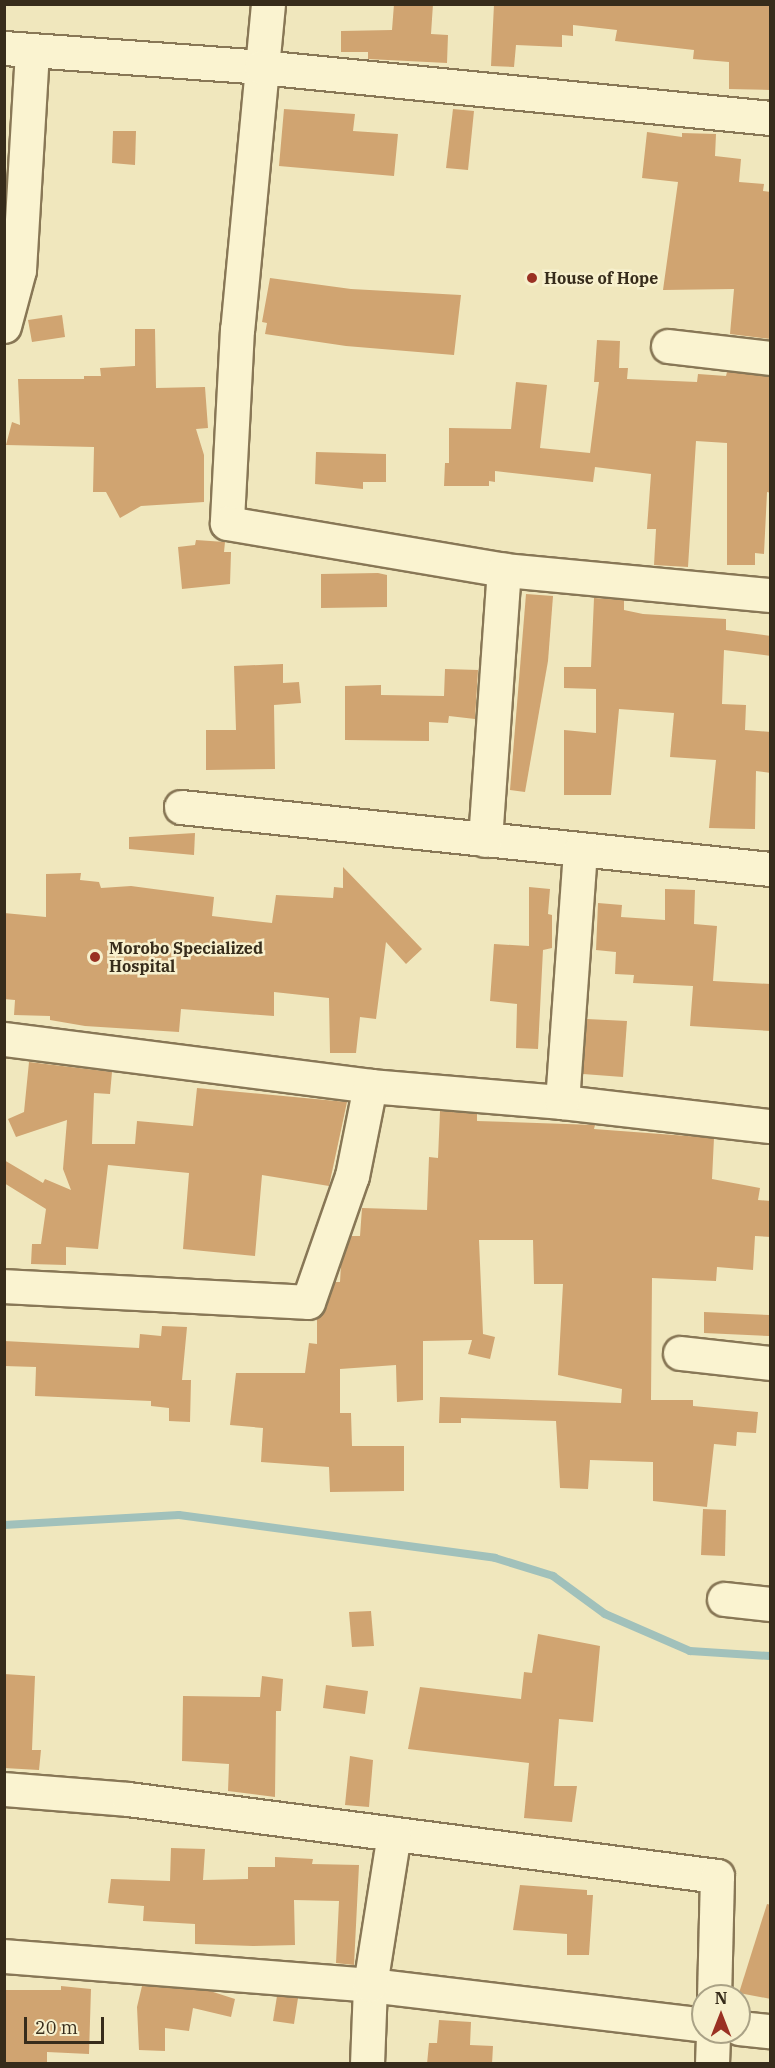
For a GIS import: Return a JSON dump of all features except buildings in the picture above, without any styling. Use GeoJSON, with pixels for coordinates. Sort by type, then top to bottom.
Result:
{"type":"FeatureCollection","features":[{"type":"Feature","properties":{"kind":"street"},"geometry":{"type":"LineString","coordinates":[[268,4],[237,329],[227,523],[504,570],[771,595]]}},
{"type":"Feature","properties":{"kind":"street"},"geometry":{"type":"LineString","coordinates":[[4,326],[19,270],[18,49],[261,67],[771,118]]}},
{"type":"Feature","properties":{"kind":"street"},"geometry":{"type":"LineString","coordinates":[[668,346],[771,358]]}},
{"type":"Feature","properties":{"kind":"street"},"geometry":{"type":"LineString","coordinates":[[485,840],[504,570]]}},
{"type":"Feature","properties":{"kind":"street"},"geometry":{"type":"LineString","coordinates":[[181,807],[771,869]]}},
{"type":"Feature","properties":{"kind":"street"},"geometry":{"type":"LineString","coordinates":[[562,1102],[580,850]]}},
{"type":"Feature","properties":{"kind":"street"},"geometry":{"type":"LineString","coordinates":[[4,1039],[370,1086],[562,1102],[771,1126]]}},
{"type":"Feature","properties":{"kind":"street"},"geometry":{"type":"LineString","coordinates":[[4,1286],[308,1302],[352,1176],[370,1086]]}},
{"type":"Feature","properties":{"kind":"street"},"geometry":{"type":"LineString","coordinates":[[680,1353],[771,1364]]}},
{"type":"Feature","properties":{"kind":"street"},"geometry":{"type":"LineString","coordinates":[[724,1599],[771,1604]]}},
{"type":"Feature","properties":{"kind":"street"},"geometry":{"type":"LineString","coordinates":[[4,1789],[128,1799],[717,1876],[714,1984]]}},
{"type":"Feature","properties":{"kind":"street"},"geometry":{"type":"LineString","coordinates":[[367,2064],[370,1984],[394,1834]]}},
{"type":"Feature","properties":{"kind":"street"},"geometry":{"type":"LineString","coordinates":[[4,1956],[370,1984],[691,2024]]}},
{"type":"Feature","properties":{"kind":"street"},"geometry":{"type":"LineString","coordinates":[[751,2029],[771,2031]]}},
{"type":"Feature","properties":{"kind":"street"},"geometry":{"type":"LineString","coordinates":[[711,2064],[712,2044]]}},
{"type":"Feature","properties":{"kind":"waterway"},"geometry":{"type":"LineString","coordinates":[[4,1525],[179,1515],[495,1558],[553,1576],[605,1614],[690,1651],[770,1656]]}},
{"type":"Feature","properties":{"kind":"place","name":"House of Hope"},"geometry":{"type":"Point","coordinates":[532,278]}},
{"type":"Feature","properties":{"kind":"place","name":"Morobo Specialized Hospital"},"geometry":{"type":"Point","coordinates":[95,957]}}]}
